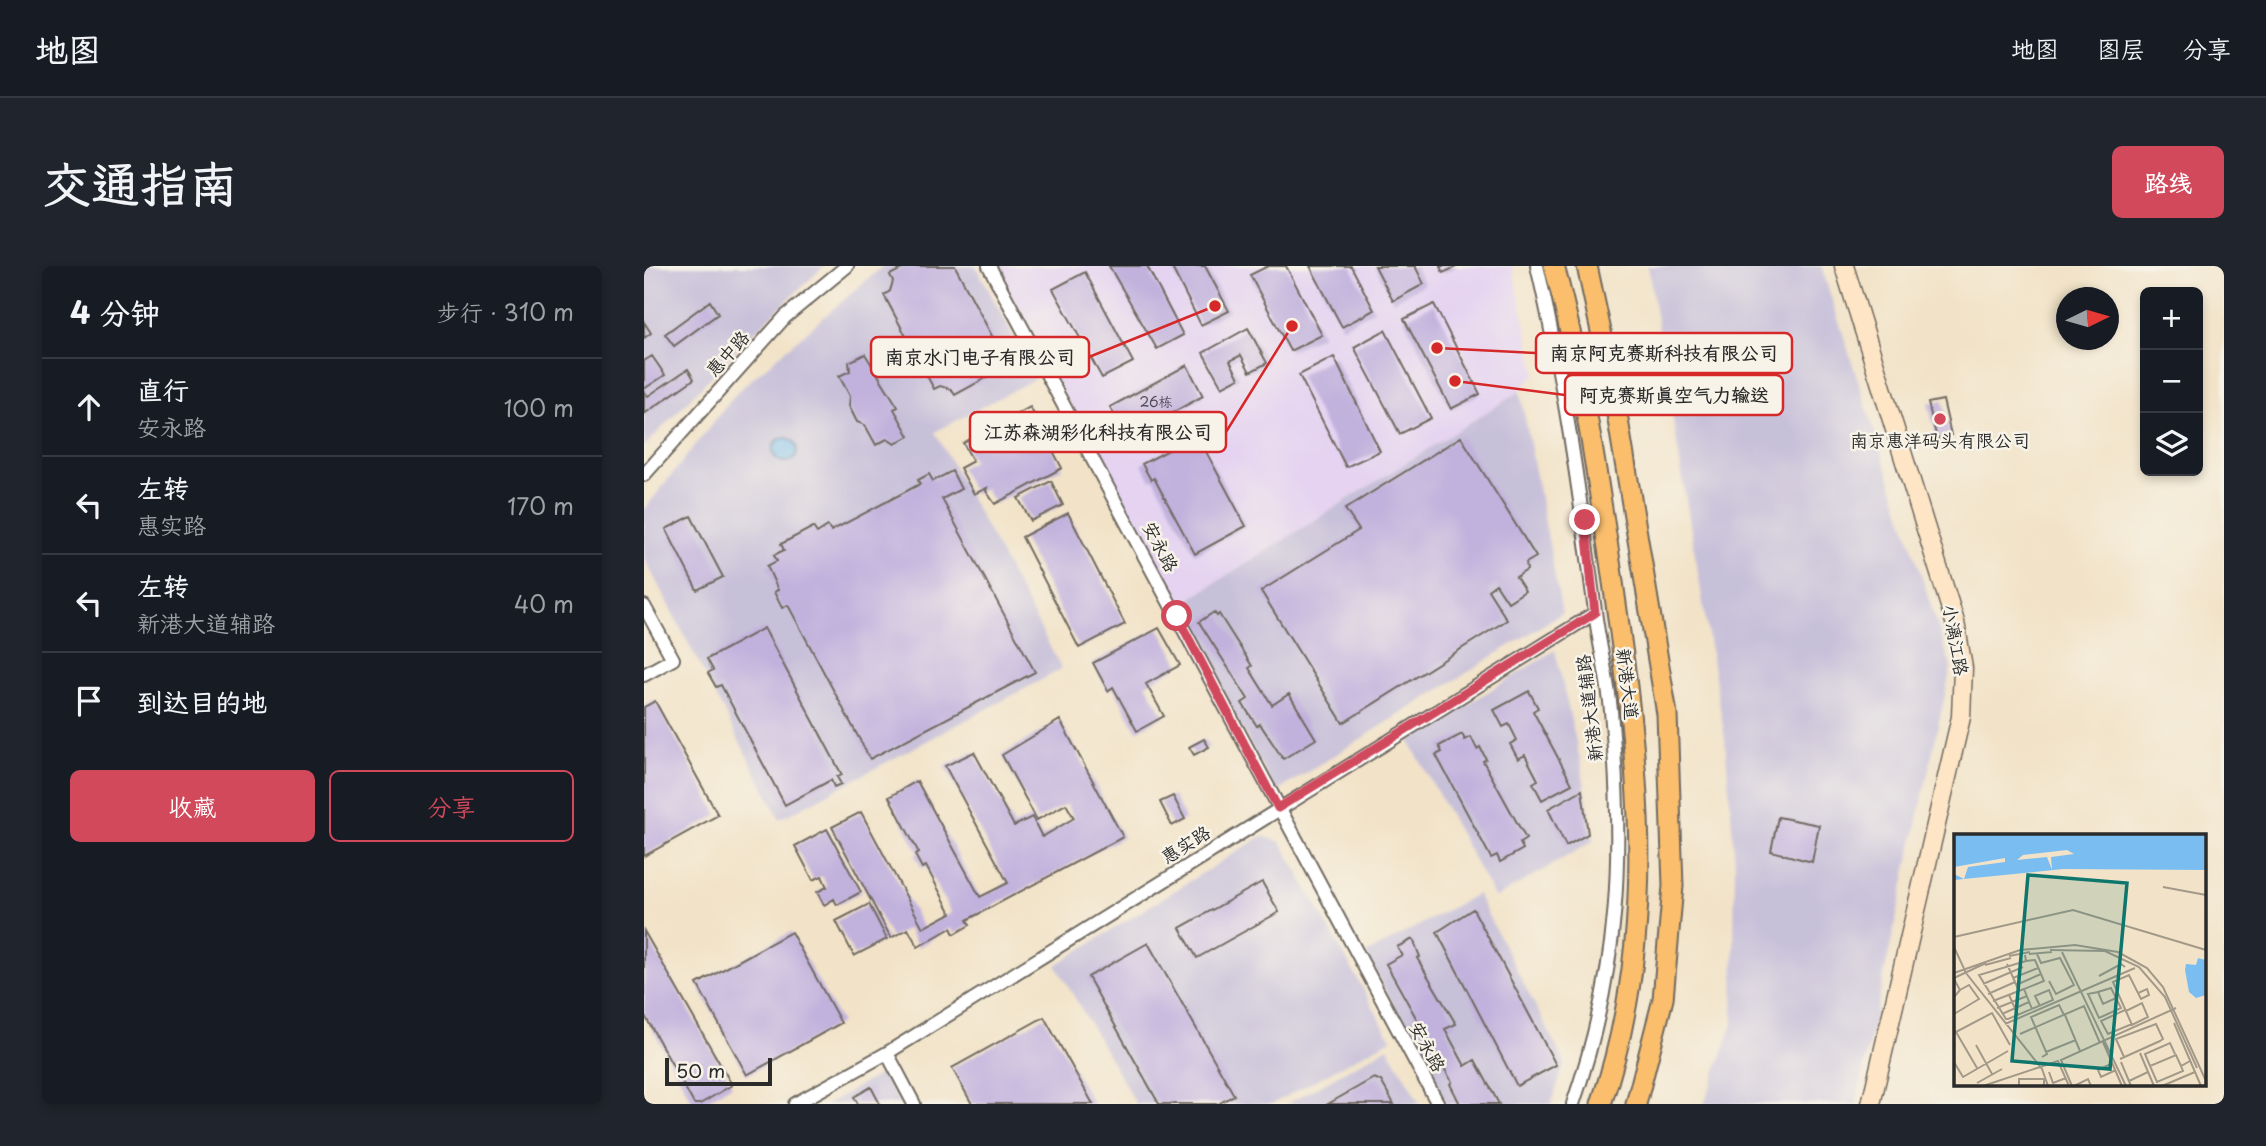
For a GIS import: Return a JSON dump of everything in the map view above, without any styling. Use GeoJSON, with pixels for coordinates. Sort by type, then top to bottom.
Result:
{"type":"FeatureCollection","features":[{"type":"Feature","properties":{"kind":"main road","name":"新港大道"},"geometry":{"type":"LineString","coordinates":[[1554,266],[1572,330],[1606,537],[1632,713],[1641,848],[1633,968],[1616,1059],[1601,1104]]}},
{"type":"Feature","properties":{"kind":"main road","name":"新港大道"},"geometry":{"type":"LineString","coordinates":[[1587,266],[1611,378],[1667,714],[1673,886],[1662,999],[1636,1104]]}},
{"type":"Feature","properties":{"kind":"street","name":"惠中路"},"geometry":{"type":"LineString","coordinates":[[644,475],[785,317],[847,266]]}},
{"type":"Feature","properties":{"kind":"street","name":"安永路"},"geometry":{"type":"LineString","coordinates":[[989,266],[1438,1104]]}},
{"type":"Feature","properties":{"kind":"street","name":"新港大道辅路"},"geometry":{"type":"LineString","coordinates":[[1537,266],[1553,331],[1585,520],[1595,613],[1611,708],[1618,802],[1618,900],[1607,985],[1573,1104]]}},
{"type":"Feature","properties":{"kind":"street","name":"小漓江路"},"geometry":{"type":"LineString","coordinates":[[1844,266],[1933,545],[1955,622],[1963,668],[1961,717],[1871,1104]]}},
{"type":"Feature","properties":{"kind":"street"},"geometry":{"type":"LineString","coordinates":[[644,606],[673,659],[644,675]]}},
{"type":"Feature","properties":{"kind":"street","name":"惠实路"},"geometry":{"type":"LineString","coordinates":[[795,1104],[887,1053],[1595,613]]}},
{"type":"Feature","properties":{"kind":"street"},"geometry":{"type":"LineString","coordinates":[[887,1053],[914,1104]]}},
{"type":"Feature","properties":{"kind":"shaded area"},"geometry":{"type":"Polygon","coordinates":[[[644,266],[824,266],[745,341],[644,447],[644,266]]]}},
{"type":"Feature","properties":{"kind":"shaded area"},"geometry":{"type":"Polygon","coordinates":[[[883,266],[976,266],[1036,378],[935,432],[1062,669],[780,819],[644,558],[644,510],[738,391],[883,266]]]}},
{"type":"Feature","properties":{"kind":"shaded area"},"geometry":{"type":"Polygon","coordinates":[[[995,266],[1512,266],[1536,373],[1520,391],[1177,607],[995,266]]]}},
{"type":"Feature","properties":{"kind":"shaded area"},"geometry":{"type":"Polygon","coordinates":[[[1648,266],[1821,266],[1951,667],[1856,1104],[1704,1104],[1733,1024],[1735,864],[1725,739],[1648,266]]]}},
{"type":"Feature","properties":{"kind":"shaded area"},"geometry":{"type":"Polygon","coordinates":[[[1520,391],[1562,613],[1276,792],[1177,607],[1520,391]]]}},
{"type":"Feature","properties":{"kind":"shaded area"},"geometry":{"type":"Polygon","coordinates":[[[1555,650],[1582,768],[1593,841],[1495,898],[1409,741],[1555,650]]]}},
{"type":"Feature","properties":{"kind":"shaded area"},"geometry":{"type":"Polygon","coordinates":[[[1262,836],[1281,842],[1391,1039],[1272,1104],[1136,1104],[1056,965],[1262,836]]]}},
{"type":"Feature","properties":{"kind":"shaded area"},"geometry":{"type":"Polygon","coordinates":[[[1477,894],[1565,1063],[1551,1104],[1446,1104],[1366,954],[1477,894]]]}},
{"type":"Feature","properties":{"kind":"shaded area"},"geometry":{"type":"Polygon","coordinates":[[[1388,1047],[1420,1104],[1287,1104],[1388,1047]]]}},
{"type":"Feature","properties":{"kind":"shaded area"},"geometry":{"type":"Polygon","coordinates":[[[883,1072],[900,1104],[828,1104],[883,1072]]]}},
{"type":"Feature","properties":{"kind":"water"},"geometry":{"type":"Polygon","coordinates":[[[785,438],[794,441],[797,450],[794,459],[785,462],[776,459],[773,450],[776,441],[785,438]]]}},
{"type":"Feature","properties":{"kind":"building"},"geometry":{"type":"Polygon","coordinates":[[[907,266],[955,266],[1001,353],[994,357],[991,367],[995,373],[955,395],[951,389],[940,386],[934,389],[884,295],[890,291],[893,281],[890,275],[907,266]]]}},
{"type":"Feature","properties":{"kind":"building"},"geometry":{"type":"Polygon","coordinates":[[[1109,266],[1147,266],[1183,335],[1157,349],[1109,266]]]}},
{"type":"Feature","properties":{"kind":"building"},"geometry":{"type":"Polygon","coordinates":[[[1171,266],[1205,266],[1229,311],[1201,325],[1171,266]]]}},
{"type":"Feature","properties":{"kind":"building"},"geometry":{"type":"Polygon","coordinates":[[[1268,266],[1286,266],[1322,335],[1290,351],[1250,275],[1268,266]]]}},
{"type":"Feature","properties":{"kind":"building"},"geometry":{"type":"Polygon","coordinates":[[[1310,266],[1351,266],[1374,310],[1342,327],[1310,266]]]}},
{"type":"Feature","properties":{"kind":"building"},"geometry":{"type":"Polygon","coordinates":[[[1375,266],[1415,266],[1424,284],[1393,301],[1375,266]]]}},
{"type":"Feature","properties":{"kind":"building"},"geometry":{"type":"Polygon","coordinates":[[[1440,266],[1458,266],[1443,273],[1440,266]]]}},
{"type":"Feature","properties":{"kind":"building"},"geometry":{"type":"Polygon","coordinates":[[[1085,272],[1133,362],[1102,378],[1053,289],[1085,272]]]}},
{"type":"Feature","properties":{"kind":"building"},"geometry":{"type":"Polygon","coordinates":[[[710,301],[718,314],[674,346],[665,334],[710,301]]]}},
{"type":"Feature","properties":{"kind":"building"},"geometry":{"type":"Polygon","coordinates":[[[1434,304],[1480,394],[1451,409],[1404,319],[1434,304]]]}},
{"type":"Feature","properties":{"kind":"building"},"geometry":{"type":"Polygon","coordinates":[[[644,322],[651,333],[644,338],[644,322]]]}},
{"type":"Feature","properties":{"kind":"building"},"geometry":{"type":"Polygon","coordinates":[[[1248,328],[1267,363],[1250,372],[1241,355],[1230,361],[1239,378],[1222,387],[1203,353],[1248,328]]]}},
{"type":"Feature","properties":{"kind":"building"},"geometry":{"type":"Polygon","coordinates":[[[1385,330],[1431,418],[1400,434],[1354,347],[1385,330]]]}},
{"type":"Feature","properties":{"kind":"building"},"geometry":{"type":"Polygon","coordinates":[[[865,354],[898,407],[894,409],[909,436],[895,444],[887,439],[876,445],[865,425],[857,422],[849,406],[850,396],[839,376],[850,371],[849,362],[865,354]]]}},
{"type":"Feature","properties":{"kind":"building"},"geometry":{"type":"Polygon","coordinates":[[[652,356],[665,375],[644,389],[644,361],[652,356]]]}},
{"type":"Feature","properties":{"kind":"building"},"geometry":{"type":"Polygon","coordinates":[[[1334,357],[1380,451],[1346,467],[1299,375],[1334,357]]]}},
{"type":"Feature","properties":{"kind":"building"},"geometry":{"type":"Polygon","coordinates":[[[1187,365],[1203,396],[1126,438],[1110,407],[1187,365]]]}},
{"type":"Feature","properties":{"kind":"building"},"geometry":{"type":"Polygon","coordinates":[[[688,369],[694,379],[644,414],[644,391],[648,396],[688,369]]]}},
{"type":"Feature","properties":{"kind":"building","name":"南京惠洋码头有限公司"},"geometry":{"type":"Polygon","coordinates":[[[1943,400],[1951,435],[1937,439],[1928,403],[1943,400]]]}},
{"type":"Feature","properties":{"kind":"building"},"geometry":{"type":"Polygon","coordinates":[[[1030,407],[1062,468],[995,504],[986,491],[987,488],[974,494],[960,468],[973,461],[963,443],[1030,407]]]}},
{"type":"Feature","properties":{"kind":"building"},"geometry":{"type":"Polygon","coordinates":[[[1197,435],[1246,526],[1195,554],[1154,478],[1151,480],[1142,464],[1197,435]]]}},
{"type":"Feature","properties":{"kind":"building"},"geometry":{"type":"Polygon","coordinates":[[[1461,437],[1536,557],[1526,563],[1527,570],[1516,577],[1525,591],[1508,602],[1496,584],[1488,590],[1507,620],[1343,723],[1261,591],[1359,530],[1345,509],[1461,437]]]}},
{"type":"Feature","properties":{"kind":"building"},"geometry":{"type":"Polygon","coordinates":[[[952,471],[961,489],[942,499],[1035,672],[870,759],[788,605],[782,608],[774,592],[778,590],[767,566],[777,561],[774,555],[784,550],[781,544],[813,527],[817,533],[828,526],[831,531],[920,484],[918,480],[929,474],[933,481],[952,471]]]}},
{"type":"Feature","properties":{"kind":"building"},"geometry":{"type":"Polygon","coordinates":[[[1051,481],[1063,505],[1031,521],[1018,498],[1051,481]]]}},
{"type":"Feature","properties":{"kind":"building"},"geometry":{"type":"Polygon","coordinates":[[[1068,513],[1125,624],[1079,648],[1022,537],[1068,513]]]}},
{"type":"Feature","properties":{"kind":"building"},"geometry":{"type":"Polygon","coordinates":[[[691,516],[723,577],[697,590],[666,529],[691,516]]]}},
{"type":"Feature","properties":{"kind":"building"},"geometry":{"type":"Polygon","coordinates":[[[1214,612],[1217,616],[1219,614],[1252,666],[1249,668],[1272,705],[1289,694],[1316,739],[1283,759],[1260,724],[1257,726],[1242,703],[1248,699],[1199,622],[1214,612]]]}},
{"type":"Feature","properties":{"kind":"building"},"geometry":{"type":"Polygon","coordinates":[[[764,628],[842,775],[837,777],[841,784],[834,787],[831,780],[785,805],[721,685],[716,687],[708,673],[713,670],[707,659],[764,628]]]}},
{"type":"Feature","properties":{"kind":"building"},"geometry":{"type":"Polygon","coordinates":[[[1159,628],[1180,665],[1146,684],[1164,716],[1137,731],[1113,687],[1108,691],[1093,663],[1159,628]]]}},
{"type":"Feature","properties":{"kind":"building"},"geometry":{"type":"Polygon","coordinates":[[[1529,691],[1538,708],[1533,711],[1572,784],[1542,800],[1533,783],[1538,780],[1525,755],[1518,759],[1510,744],[1517,740],[1509,724],[1503,727],[1494,710],[1529,691]]]}},
{"type":"Feature","properties":{"kind":"building"},"geometry":{"type":"Polygon","coordinates":[[[655,701],[718,815],[644,856],[644,707],[655,701]]]}},
{"type":"Feature","properties":{"kind":"building"},"geometry":{"type":"Polygon","coordinates":[[[1060,720],[1123,837],[967,920],[970,925],[954,934],[951,928],[918,947],[908,929],[891,938],[832,827],[861,812],[923,928],[951,913],[926,866],[922,868],[915,855],[919,853],[889,797],[917,781],[980,897],[1008,883],[945,766],[974,752],[1014,826],[1032,817],[1042,837],[1074,818],[1066,804],[1037,820],[1002,755],[1060,720]]]}},
{"type":"Feature","properties":{"kind":"building"},"geometry":{"type":"Polygon","coordinates":[[[1462,734],[1465,740],[1471,737],[1477,749],[1480,747],[1486,759],[1483,761],[1526,839],[1520,843],[1523,849],[1500,862],[1497,855],[1491,858],[1436,755],[1442,752],[1439,746],[1462,734]]]}},
{"type":"Feature","properties":{"kind":"building"},"geometry":{"type":"Polygon","coordinates":[[[1204,739],[1209,747],[1194,755],[1189,747],[1204,739]]]}},
{"type":"Feature","properties":{"kind":"building"},"geometry":{"type":"Polygon","coordinates":[[[1582,790],[1588,834],[1566,846],[1548,809],[1582,790]]]}},
{"type":"Feature","properties":{"kind":"building"},"geometry":{"type":"Polygon","coordinates":[[[1173,796],[1185,819],[1172,826],[1160,802],[1173,796]]]}},
{"type":"Feature","properties":{"kind":"building"},"geometry":{"type":"Polygon","coordinates":[[[1778,817],[1819,825],[1812,862],[1771,851],[1778,817]]]}},
{"type":"Feature","properties":{"kind":"building"},"geometry":{"type":"Polygon","coordinates":[[[827,829],[861,892],[837,905],[834,899],[824,905],[817,892],[827,887],[822,876],[813,880],[795,846],[827,829]]]}},
{"type":"Feature","properties":{"kind":"building"},"geometry":{"type":"Polygon","coordinates":[[[1262,882],[1279,912],[1197,958],[1180,928],[1262,882]]]}},
{"type":"Feature","properties":{"kind":"building"},"geometry":{"type":"Polygon","coordinates":[[[869,904],[887,939],[854,956],[836,921],[869,904]]]}},
{"type":"Feature","properties":{"kind":"building"},"geometry":{"type":"Polygon","coordinates":[[[1473,909],[1556,1065],[1517,1086],[1437,932],[1473,909]]]}},
{"type":"Feature","properties":{"kind":"building"},"geometry":{"type":"Polygon","coordinates":[[[644,931],[732,1085],[700,1104],[694,1104],[644,1014],[644,931]]]}},
{"type":"Feature","properties":{"kind":"building"},"geometry":{"type":"Polygon","coordinates":[[[791,932],[841,1023],[747,1075],[697,984],[791,932]]]}},
{"type":"Feature","properties":{"kind":"building"},"geometry":{"type":"Polygon","coordinates":[[[1413,939],[1420,957],[1417,958],[1456,1024],[1445,1029],[1465,1066],[1475,1060],[1499,1104],[1460,1104],[1450,1084],[1452,1082],[1386,964],[1402,955],[1397,947],[1413,939]]]}},
{"type":"Feature","properties":{"kind":"building"},"geometry":{"type":"Polygon","coordinates":[[[1148,943],[1234,1095],[1218,1104],[1159,1104],[1088,977],[1148,943]]]}},
{"type":"Feature","properties":{"kind":"building"},"geometry":{"type":"Polygon","coordinates":[[[1044,1017],[1093,1104],[972,1104],[952,1068],[1044,1017]]]}},
{"type":"Feature","properties":{"kind":"building"},"geometry":{"type":"Polygon","coordinates":[[[1374,1078],[1381,1081],[1394,1104],[1328,1104],[1374,1078]]]}},
{"type":"Feature","properties":{"kind":"building"},"geometry":{"type":"Polygon","coordinates":[[[871,1087],[880,1104],[858,1104],[854,1097],[871,1087]]]}},
{"type":"Feature","properties":{"kind":"place","name":"南京水门电子有限公司"},"geometry":{"type":"Point","coordinates":[1215,306]}},
{"type":"Feature","properties":{"kind":"place","name":"江苏森湖彩化科技有限公司"},"geometry":{"type":"Point","coordinates":[1292,326]}},
{"type":"Feature","properties":{"kind":"place","name":"南京阿克赛斯科技有限公司"},"geometry":{"type":"Point","coordinates":[1437,348]}},
{"type":"Feature","properties":{"kind":"place","name":"阿克赛斯真空气力输送"},"geometry":{"type":"Point","coordinates":[1455,381]}},
{"type":"Feature","properties":{"kind":"place","name":"南京惠洋码头有限公司"},"geometry":{"type":"Point","coordinates":[1940,419]}},
{"type":"Feature","properties":{"kind":"route"},"geometry":{"type":"LineString","coordinates":[[1177,616],[1278,808],[1595,613],[1585,520]]}}]}
